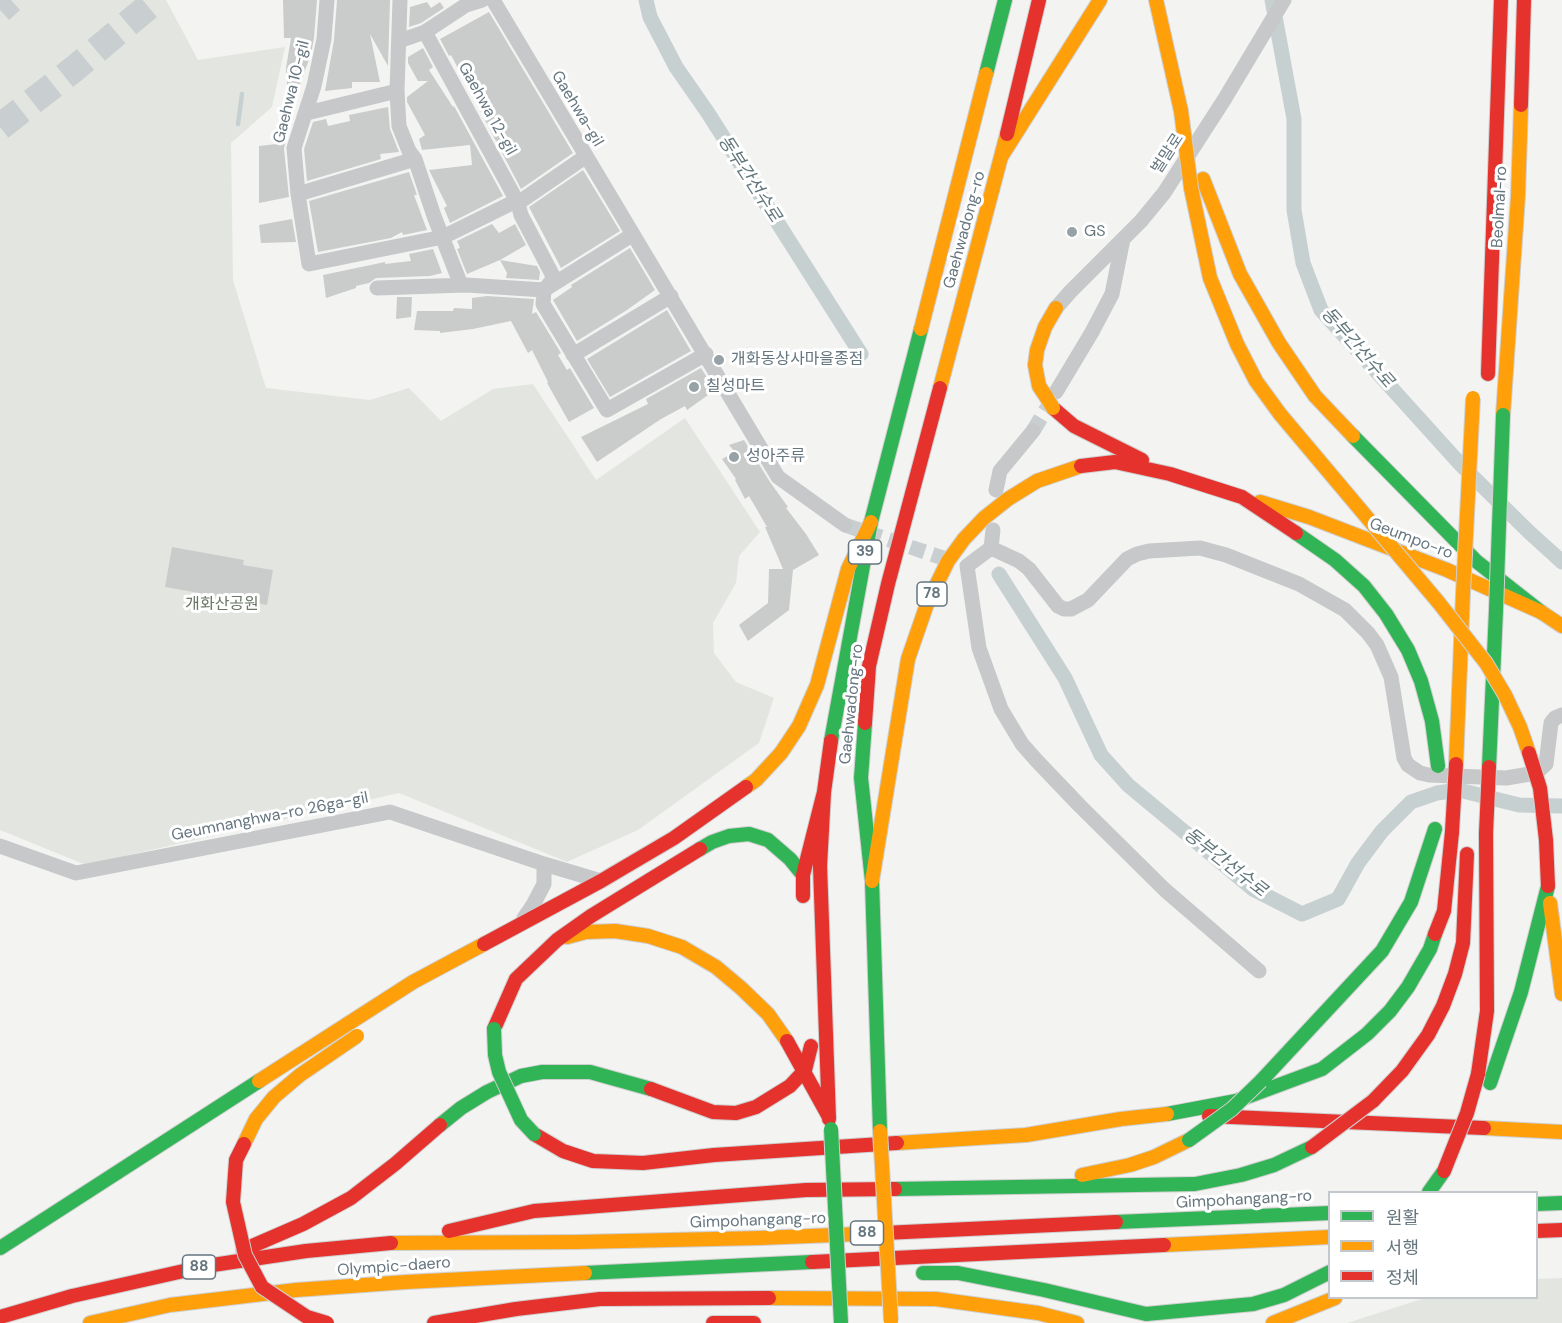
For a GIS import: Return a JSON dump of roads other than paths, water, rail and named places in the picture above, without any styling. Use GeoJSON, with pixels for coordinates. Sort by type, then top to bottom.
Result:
{"type":"FeatureCollection","features":[{"type":"Feature","properties":{"kind":"main road","name":"Gaehwadong-ro"},"geometry":{"type":"LineString","coordinates":[[841,1323],[830,1123],[820,866],[824,792],[870,522],[1005,0]]}},
{"type":"Feature","properties":{"kind":"main road","name":"Gaehwadong-ro"},"geometry":{"type":"LineString","coordinates":[[891,1322],[880,1131],[872,880],[861,778],[869,666],[888,584],[1001,157],[1039,0]]}},
{"type":"Feature","properties":{"kind":"main road"},"geometry":{"type":"LineString","coordinates":[[1001,157],[1100,0]]}},
{"type":"Feature","properties":{"kind":"main road"},"geometry":{"type":"LineString","coordinates":[[1156,0],[1180,111],[1191,188],[1210,278],[1237,345],[1256,381],[1280,414],[1439,603],[1486,663],[1520,727],[1540,789],[1548,886],[1562,994]]}},
{"type":"Feature","properties":{"kind":"main road","name":"Beolmal-ro"},"geometry":{"type":"LineString","coordinates":[[1462,764],[1463,593],[1478,385],[1492,270],[1501,0]]}},
{"type":"Feature","properties":{"kind":"main road","name":"Beolmal-ro"},"geometry":{"type":"LineString","coordinates":[[1444,1171],[1467,1113],[1478,1074],[1487,1011],[1486,833],[1503,415],[1518,196],[1524,3]]}},
{"type":"Feature","properties":{"kind":"main road"},"geometry":{"type":"LineString","coordinates":[[1180,111],[1240,274],[1279,343],[1315,396],[1397,483],[1476,561],[1541,612]]}},
{"type":"Feature","properties":{"kind":"main road"},"geometry":{"type":"LineString","coordinates":[[1056,308],[1045,327],[1037,350],[1035,365],[1039,386],[1074,426],[1170,474]]}},
{"type":"Feature","properties":{"kind":"main road","name":"78"},"geometry":{"type":"LineString","coordinates":[[872,880],[908,659],[927,604],[948,561],[984,518],[1008,499],[1037,481],[1074,467],[1115,462],[1170,474],[1242,497]]}},
{"type":"Feature","properties":{"kind":"main road"},"geometry":{"type":"LineString","coordinates":[[1242,497],[1335,560],[1364,586],[1386,614],[1408,650],[1421,681],[1432,721],[1438,766],[1437,795]]}},
{"type":"Feature","properties":{"kind":"main road","name":"Geumpo-ro"},"geometry":{"type":"LineString","coordinates":[[1242,497],[1308,518],[1447,570],[1541,612],[1562,626]]}},
{"type":"Feature","properties":{"kind":"main road"},"geometry":{"type":"LineString","coordinates":[[0,1248],[413,982],[674,838],[756,780],[782,753],[799,726],[817,686],[848,568],[870,522]]}},
{"type":"Feature","properties":{"kind":"main road"},"geometry":{"type":"LineString","coordinates":[[1478,601],[1481,544]]}},
{"type":"Feature","properties":{"kind":"main road"},"geometry":{"type":"LineString","coordinates":[[1474,671],[1477,625]]}},
{"type":"Feature","properties":{"kind":"main road"},"geometry":{"type":"LineString","coordinates":[[803,875],[790,859],[768,840],[749,834],[729,836],[712,842],[591,916],[557,940],[516,979],[494,1029],[498,1072],[521,1120],[534,1134],[563,1151],[592,1161],[643,1163],[714,1155],[1026,1135],[1121,1119],[1172,1114],[1236,1101],[1322,1069],[1367,1034],[1390,1011],[1408,987],[1430,949],[1444,911],[1462,764],[1471,730]]}},
{"type":"Feature","properties":{"kind":"main road"},"geometry":{"type":"LineString","coordinates":[[1462,764],[1468,787]]}},
{"type":"Feature","properties":{"kind":"main road"},"geometry":{"type":"LineString","coordinates":[[803,896],[803,875],[824,792]]}},
{"type":"Feature","properties":{"kind":"main road"},"geometry":{"type":"LineString","coordinates":[[1024,1188],[1130,1165],[1154,1157],[1189,1140],[1232,1109],[1382,951],[1411,902],[1435,823]]}},
{"type":"Feature","properties":{"kind":"main road"},"geometry":{"type":"LineString","coordinates":[[404,1242],[534,1211],[806,1190],[1196,1184],[1241,1175],[1274,1165],[1311,1147],[1373,1101],[1402,1071],[1428,1035],[1443,1006],[1463,944],[1467,842]]}},
{"type":"Feature","properties":{"kind":"main road"},"geometry":{"type":"LineString","coordinates":[[1430,1191],[1472,1131],[1521,992],[1548,886]]}},
{"type":"Feature","properties":{"kind":"main road"},"geometry":{"type":"LineString","coordinates":[[448,979],[507,942],[552,907]]}},
{"type":"Feature","properties":{"kind":"main road"},"geometry":{"type":"LineString","coordinates":[[557,940],[586,932],[615,931],[648,936],[682,947],[716,967],[768,1014],[805,1070],[830,1123]]}},
{"type":"Feature","properties":{"kind":"main road"},"geometry":{"type":"LineString","coordinates":[[327,1323],[307,1317],[262,1287],[245,1256],[238,1230],[233,1202],[236,1160],[255,1119],[274,1097],[300,1075],[362,1033]]}},
{"type":"Feature","properties":{"kind":"main road"},"geometry":{"type":"LineString","coordinates":[[206,1266],[303,1224],[351,1198],[461,1108],[487,1092],[521,1076],[542,1072],[590,1072],[636,1084],[713,1112],[736,1113],[756,1107],[790,1086],[805,1070],[811,1046]]}},
{"type":"Feature","properties":{"kind":"main road"},"geometry":{"type":"LineString","coordinates":[[1172,1114],[1562,1132]]}},
{"type":"Feature","properties":{"kind":"main road","name":"Gimpohangang-ro"},"geometry":{"type":"LineString","coordinates":[[404,1242],[577,1242],[760,1238],[1328,1213]]}},
{"type":"Feature","properties":{"kind":"main road"},"geometry":{"type":"LineString","coordinates":[[1538,1233],[1561,1230]]}},
{"type":"Feature","properties":{"kind":"main road","name":"88"},"geometry":{"type":"LineString","coordinates":[[703,1267],[1328,1237]]}},
{"type":"Feature","properties":{"kind":"main road","name":"Olympic-daero"},"geometry":{"type":"LineString","coordinates":[[0,1317],[72,1296],[206,1266],[306,1251],[404,1242]]}},
{"type":"Feature","properties":{"kind":"main road","name":"Olympic-daero"},"geometry":{"type":"LineString","coordinates":[[90,1323],[170,1305],[296,1290],[703,1267]]}},
{"type":"Feature","properties":{"kind":"main road","name":"88"},"geometry":{"type":"LineString","coordinates":[[703,1267],[958,1273],[1146,1314],[1253,1304],[1284,1295],[1328,1273]]}},
{"type":"Feature","properties":{"kind":"main road"},"geometry":{"type":"LineString","coordinates":[[434,1323],[516,1309],[600,1299],[936,1299],[1038,1313],[1077,1323]]}},
{"type":"Feature","properties":{"kind":"main road"},"geometry":{"type":"LineString","coordinates":[[1273,1323],[1333,1299]]}},
{"type":"Feature","properties":{"kind":"main road"},"geometry":{"type":"LineString","coordinates":[[713,1323],[754,1323]]}},
{"type":"Feature","properties":{"kind":"street","name":"Gaehwa 10-gil"},"geometry":{"type":"LineString","coordinates":[[327,0],[324,39],[307,113],[294,148],[298,194],[309,264],[443,237]]}},
{"type":"Feature","properties":{"kind":"street"},"geometry":{"type":"LineString","coordinates":[[400,0],[399,126],[409,151],[415,159],[461,285]]}},
{"type":"Feature","properties":{"kind":"street"},"geometry":{"type":"LineString","coordinates":[[399,41],[424,32],[466,4],[482,0]]}},
{"type":"Feature","properties":{"kind":"street","name":"Gaehwa-gil"},"geometry":{"type":"LineString","coordinates":[[493,0],[778,477],[845,525]]}},
{"type":"Feature","properties":{"kind":"street","name":"벌말로"},"geometry":{"type":"LineString","coordinates":[[1056,308],[1141,221],[1170,183],[1284,1]]}},
{"type":"Feature","properties":{"kind":"street","name":"Gaehwa 12-gil"},"geometry":{"type":"LineString","coordinates":[[424,32],[518,203],[520,215],[554,278],[544,290],[543,304],[607,410],[706,354]]}},
{"type":"Feature","properties":{"kind":"street"},"geometry":{"type":"LineString","coordinates":[[307,113],[398,91]]}},
{"type":"Feature","properties":{"kind":"street"},"geometry":{"type":"LineString","coordinates":[[443,237],[516,201],[518,203],[585,157]]}},
{"type":"Feature","properties":{"kind":"street"},"geometry":{"type":"LineString","coordinates":[[298,194],[415,159]]}},
{"type":"Feature","properties":{"kind":"street"},"geometry":{"type":"LineString","coordinates":[[377,288],[461,285],[544,290],[632,236]]}},
{"type":"Feature","properties":{"kind":"street"},"geometry":{"type":"LineString","coordinates":[[1052,400],[1112,294],[1123,239]]}},
{"type":"Feature","properties":{"kind":"street"},"geometry":{"type":"LineString","coordinates":[[573,355],[671,296]]}},
{"type":"Feature","properties":{"kind":"street"},"geometry":{"type":"LineString","coordinates":[[996,490],[1000,471],[1033,431]]}},
{"type":"Feature","properties":{"kind":"street"},"geometry":{"type":"LineString","coordinates":[[993,530],[991,548],[967,566],[979,648],[1001,709],[1022,744],[1165,890],[1259,971]]}},
{"type":"Feature","properties":{"kind":"street"},"geometry":{"type":"LineString","coordinates":[[991,548],[1019,561],[1029,569],[1058,606],[1064,609],[1071,609],[1088,600],[1127,559],[1149,551],[1200,548],[1275,573],[1308,588],[1345,610],[1377,645],[1391,676],[1404,758],[1408,765],[1420,773],[1506,778],[1536,773],[1546,764],[1551,723],[1555,717],[1562,715]]}},
{"type":"Feature","properties":{"kind":"street","name":"Geumnanghwa-ro 26ga-gil"},"geometry":{"type":"LineString","coordinates":[[0,846],[76,873],[390,812],[544,864],[601,880]]}},
{"type":"Feature","properties":{"kind":"street"},"geometry":{"type":"LineString","coordinates":[[519,925],[544,884],[544,864]]}},
{"type":"Feature","properties":{"kind":"waterway","name":"동부간선수로"},"geometry":{"type":"LineString","coordinates":[[646,0],[650,17],[676,67],[708,113],[861,354]]}},
{"type":"Feature","properties":{"kind":"waterway","name":"동부간선수로"},"geometry":{"type":"LineString","coordinates":[[1272,0],[1294,119],[1294,210],[1303,263],[1321,310],[1461,465],[1562,562]]}},
{"type":"Feature","properties":{"kind":"waterway"},"geometry":{"type":"LineString","coordinates":[[238,124],[242,94]]}},
{"type":"Feature","properties":{"kind":"waterway","name":"동부간선수로"},"geometry":{"type":"LineString","coordinates":[[999,574],[1065,678],[1101,755],[1128,785],[1253,889],[1302,914],[1338,899],[1358,863],[1382,831],[1411,802],[1437,793],[1459,790],[1519,805],[1562,806]]}},
{"type":"Feature","properties":{"kind":"tunnel"},"geometry":{"type":"LineString","coordinates":[[0,10],[11,0]]}},
{"type":"Feature","properties":{"kind":"tunnel"},"geometry":{"type":"LineString","coordinates":[[0,127],[156,0]]}},
{"type":"Feature","properties":{"kind":"tunnel"},"geometry":{"type":"LineString","coordinates":[[1033,431],[1053,398]]}},
{"type":"Feature","properties":{"kind":"tunnel"},"geometry":{"type":"LineString","coordinates":[[845,525],[955,562]]}},
{"type":"Feature","properties":{"kind":"place","name":"GS"},"geometry":{"type":"Point","coordinates":[1072,232]}},
{"type":"Feature","properties":{"kind":"place","name":"개화동상사마을종점"},"geometry":{"type":"Point","coordinates":[719,360]}},
{"type":"Feature","properties":{"kind":"place","name":"칠성마트"},"geometry":{"type":"Point","coordinates":[694,387]}},
{"type":"Feature","properties":{"kind":"place","name":"성아주류"},"geometry":{"type":"Point","coordinates":[734,457]}},
{"type":"Feature","properties":{"kind":"park label","name":"개화산공원"},"geometry":{"type":"Point","coordinates":[222,605]}}]}
